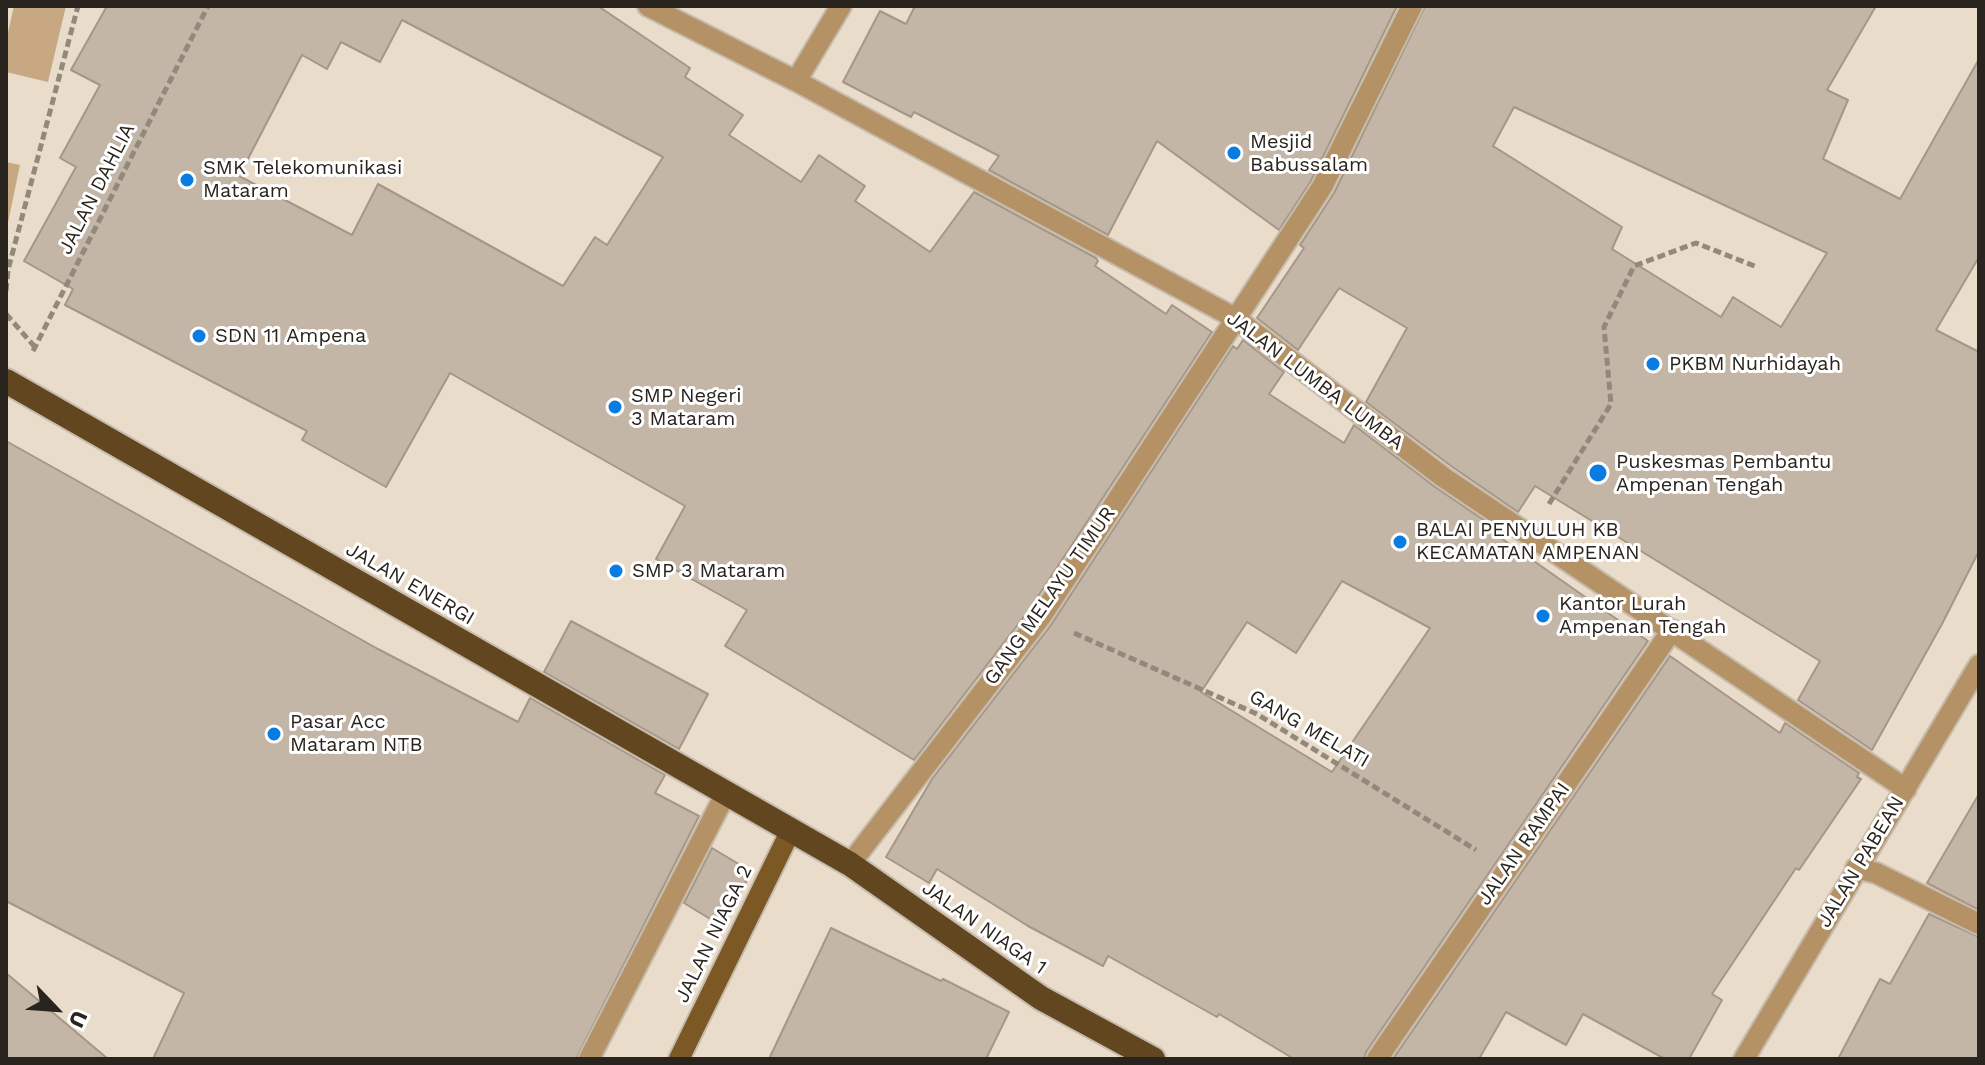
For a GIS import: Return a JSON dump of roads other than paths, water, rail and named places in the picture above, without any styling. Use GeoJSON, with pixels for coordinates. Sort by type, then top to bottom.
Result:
{"type":"FeatureCollection","features":[{"type":"Feature","properties":{"kind":"highway","name":"JALAN ENERGI"},"geometry":{"type":"LineString","coordinates":[[10,384],[791,830]]}},
{"type":"Feature","properties":{"kind":"highway","name":"JALAN NIAGA 1"},"geometry":{"type":"LineString","coordinates":[[791,830],[850,864],[1041,998],[1153,1059]]}},
{"type":"Feature","properties":{"kind":"main road","name":"JALAN NIAGA 2"},"geometry":{"type":"LineString","coordinates":[[679,1059],[791,830]]}},
{"type":"Feature","properties":{"kind":"street","name":"JALAN LUMBA LUMBA"},"geometry":{"type":"LineString","coordinates":[[648,6],[796,81],[1235,318],[1443,477],[1906,789]]}},
{"type":"Feature","properties":{"kind":"street"},"geometry":{"type":"LineString","coordinates":[[796,81],[841,6]]}},
{"type":"Feature","properties":{"kind":"street","name":"GANG MELAYU TIMUR"},"geometry":{"type":"LineString","coordinates":[[850,864],[1040,618],[1322,187],[1412,6]]}},
{"type":"Feature","properties":{"kind":"street","name":"JALAN RAMPAI"},"geometry":{"type":"LineString","coordinates":[[1377,1059],[1672,630]]}},
{"type":"Feature","properties":{"kind":"street","name":"JALAN PABEAN"},"geometry":{"type":"LineString","coordinates":[[1744,1059],[1979,665]]}},
{"type":"Feature","properties":{"kind":"street"},"geometry":{"type":"LineString","coordinates":[[589,1059],[726,793]]}},
{"type":"Feature","properties":{"kind":"street"},"geometry":{"type":"LineString","coordinates":[[1856,868],[1876,873],[1979,924]]}},
{"type":"Feature","properties":{"kind":"place","name":"Mesjid Babussalam"},"geometry":{"type":"Point","coordinates":[1234,153]}},
{"type":"Feature","properties":{"kind":"place","name":"SMK Telekomunikasi Mataram"},"geometry":{"type":"Point","coordinates":[187,180]}},
{"type":"Feature","properties":{"kind":"place","name":"SDN 11 Ampena"},"geometry":{"type":"Point","coordinates":[199,336]}},
{"type":"Feature","properties":{"kind":"place","name":"PKBM Nurhidayah"},"geometry":{"type":"Point","coordinates":[1653,364]}},
{"type":"Feature","properties":{"kind":"place","name":"SMP Negeri 3 Mataram"},"geometry":{"type":"Point","coordinates":[615,407]}},
{"type":"Feature","properties":{"kind":"place","name":"Puskesmas Pembantu Ampenan Tengah"},"geometry":{"type":"Point","coordinates":[1598,473]}},
{"type":"Feature","properties":{"kind":"place","name":"BALAI PENYULUH KB KECAMATAN AMPENAN"},"geometry":{"type":"Point","coordinates":[1400,542]}},
{"type":"Feature","properties":{"kind":"place","name":"SMP 3 Mataram"},"geometry":{"type":"Point","coordinates":[616,571]}},
{"type":"Feature","properties":{"kind":"place","name":"Kantor Lurah Ampenan Tengah"},"geometry":{"type":"Point","coordinates":[1543,616]}},
{"type":"Feature","properties":{"kind":"place","name":"Pasar Acc Mataram NTB"},"geometry":{"type":"Point","coordinates":[274,734]}}]}
